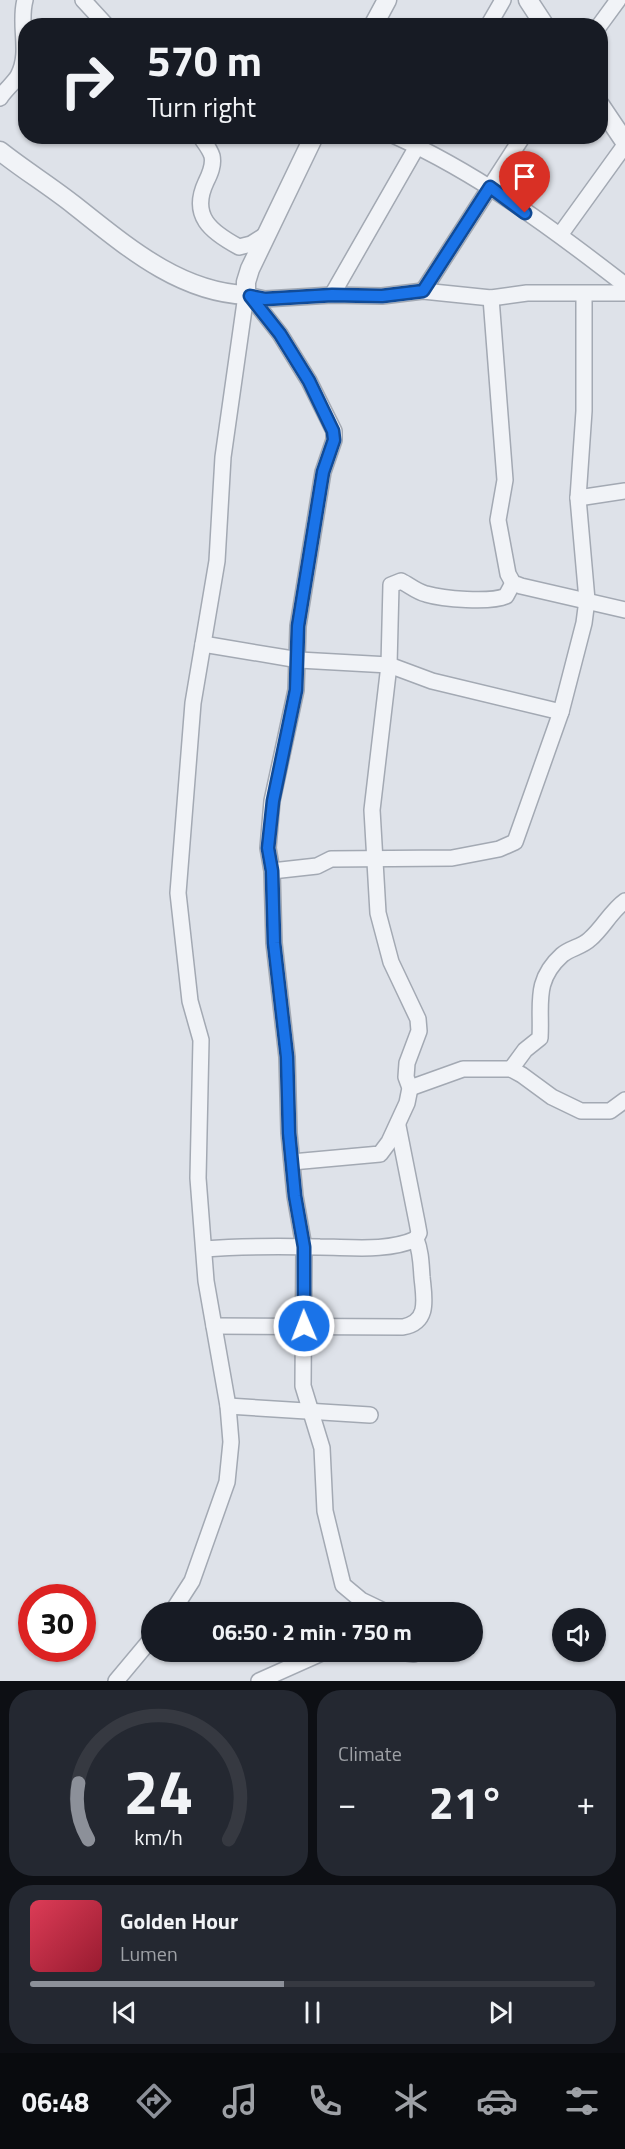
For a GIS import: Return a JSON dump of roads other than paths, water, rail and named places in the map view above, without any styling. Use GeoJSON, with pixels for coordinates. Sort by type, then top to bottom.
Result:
{"type":"FeatureCollection","features":[{"type":"Feature","properties":{"kind":"street"},"geometry":{"type":"LineString","coordinates":[[23,18],[25,0]]}},
{"type":"Feature","properties":{"kind":"street"},"geometry":{"type":"LineString","coordinates":[[83,0],[100,18]]}},
{"type":"Feature","properties":{"kind":"street"},"geometry":{"type":"LineString","coordinates":[[377,18],[387,0]]}},
{"type":"Feature","properties":{"kind":"street"},"geometry":{"type":"LineString","coordinates":[[492,18],[502,0]]}},
{"type":"Feature","properties":{"kind":"street"},"geometry":{"type":"LineString","coordinates":[[528,0],[540,18]]}},
{"type":"Feature","properties":{"kind":"street"},"geometry":{"type":"LineString","coordinates":[[605,18],[618,0]]}},
{"type":"Feature","properties":{"kind":"street"},"geometry":{"type":"LineString","coordinates":[[0,98],[18,72]]}},
{"type":"Feature","properties":{"kind":"street"},"geometry":{"type":"LineString","coordinates":[[560,236],[625,143],[608,117]]}},
{"type":"Feature","properties":{"kind":"street"},"geometry":{"type":"LineString","coordinates":[[206,144],[212,153],[213,160],[201,195],[202,216],[222,237],[239,247],[251,244],[267,234]]}},
{"type":"Feature","properties":{"kind":"street"},"geometry":{"type":"LineString","coordinates":[[178,1602],[192,1581],[227,1482],[231,1442],[228,1406],[206,1281],[198,1178],[201,1040],[190,1001],[178,893],[193,703],[218,561],[224,446],[248,295],[246,282],[310,144]]}},
{"type":"Feature","properties":{"kind":"street"},"geometry":{"type":"LineString","coordinates":[[332,295],[419,144]]}},
{"type":"Feature","properties":{"kind":"street"},"geometry":{"type":"LineString","coordinates":[[423,144],[490,187],[625,285]]}},
{"type":"Feature","properties":{"kind":"street"},"geometry":{"type":"LineString","coordinates":[[423,291],[518,144]]}},
{"type":"Feature","properties":{"kind":"street"},"geometry":{"type":"LineString","coordinates":[[0,151],[97,225],[154,263],[203,288],[222,294],[248,295],[265,299],[332,295],[382,296],[423,291],[491,298],[526,293],[584,295],[625,293]]}},
{"type":"Feature","properties":{"kind":"street"},"geometry":{"type":"LineString","coordinates":[[248,295],[280,334],[312,386],[333,431],[334,440],[323,472],[298,626],[299,660],[296,690],[269,822],[268,848],[272,871],[274,943],[287,1057],[292,1162],[304,1247],[303,1386],[322,1448],[325,1511],[343,1585],[365,1602]]}},
{"type":"Feature","properties":{"kind":"street"},"geometry":{"type":"LineString","coordinates":[[272,871],[303,868],[331,860],[452,858],[499,849],[515,842],[561,712],[584,622],[587,600],[578,498],[585,403],[582,342],[584,295]]}},
{"type":"Feature","properties":{"kind":"street"},"geometry":{"type":"LineString","coordinates":[[491,298],[505,480],[498,520],[508,574],[513,583],[625,610]]}},
{"type":"Feature","properties":{"kind":"street"},"geometry":{"type":"LineString","coordinates":[[578,498],[625,491]]}},
{"type":"Feature","properties":{"kind":"street"},"geometry":{"type":"LineString","coordinates":[[292,1162],[380,1154],[398,1126],[410,1088],[406,1077],[407,1064],[419,1031],[418,1019],[391,962],[379,924],[372,810],[389,664],[391,585],[393,582],[401,581],[423,594],[487,599],[506,596],[513,583]]}},
{"type":"Feature","properties":{"kind":"street"},"geometry":{"type":"LineString","coordinates":[[203,644],[299,660],[389,664],[432,681],[561,712]]}},
{"type":"Feature","properties":{"kind":"street"},"geometry":{"type":"LineString","coordinates":[[511,1070],[525,1050],[540,1038],[542,1015],[538,997],[544,978],[562,955],[590,940],[625,901]]}},
{"type":"Feature","properties":{"kind":"street"},"geometry":{"type":"LineString","coordinates":[[410,1088],[463,1069],[511,1070],[522,1075],[552,1097],[580,1111],[610,1111],[625,1100]]}},
{"type":"Feature","properties":{"kind":"street"},"geometry":{"type":"LineString","coordinates":[[214,1326],[414,1325],[422,1316],[425,1292],[422,1256],[416,1239],[417,1222],[398,1126]]}},
{"type":"Feature","properties":{"kind":"street"},"geometry":{"type":"LineString","coordinates":[[204,1249],[358,1248],[399,1244],[416,1239]]}},
{"type":"Feature","properties":{"kind":"street"},"geometry":{"type":"LineString","coordinates":[[228,1406],[370,1415]]}},
{"type":"Feature","properties":{"kind":"street"},"geometry":{"type":"LineString","coordinates":[[116,1681],[141,1651]]}},
{"type":"Feature","properties":{"kind":"street"},"geometry":{"type":"LineString","coordinates":[[259,1681],[302,1662]]}}]}
